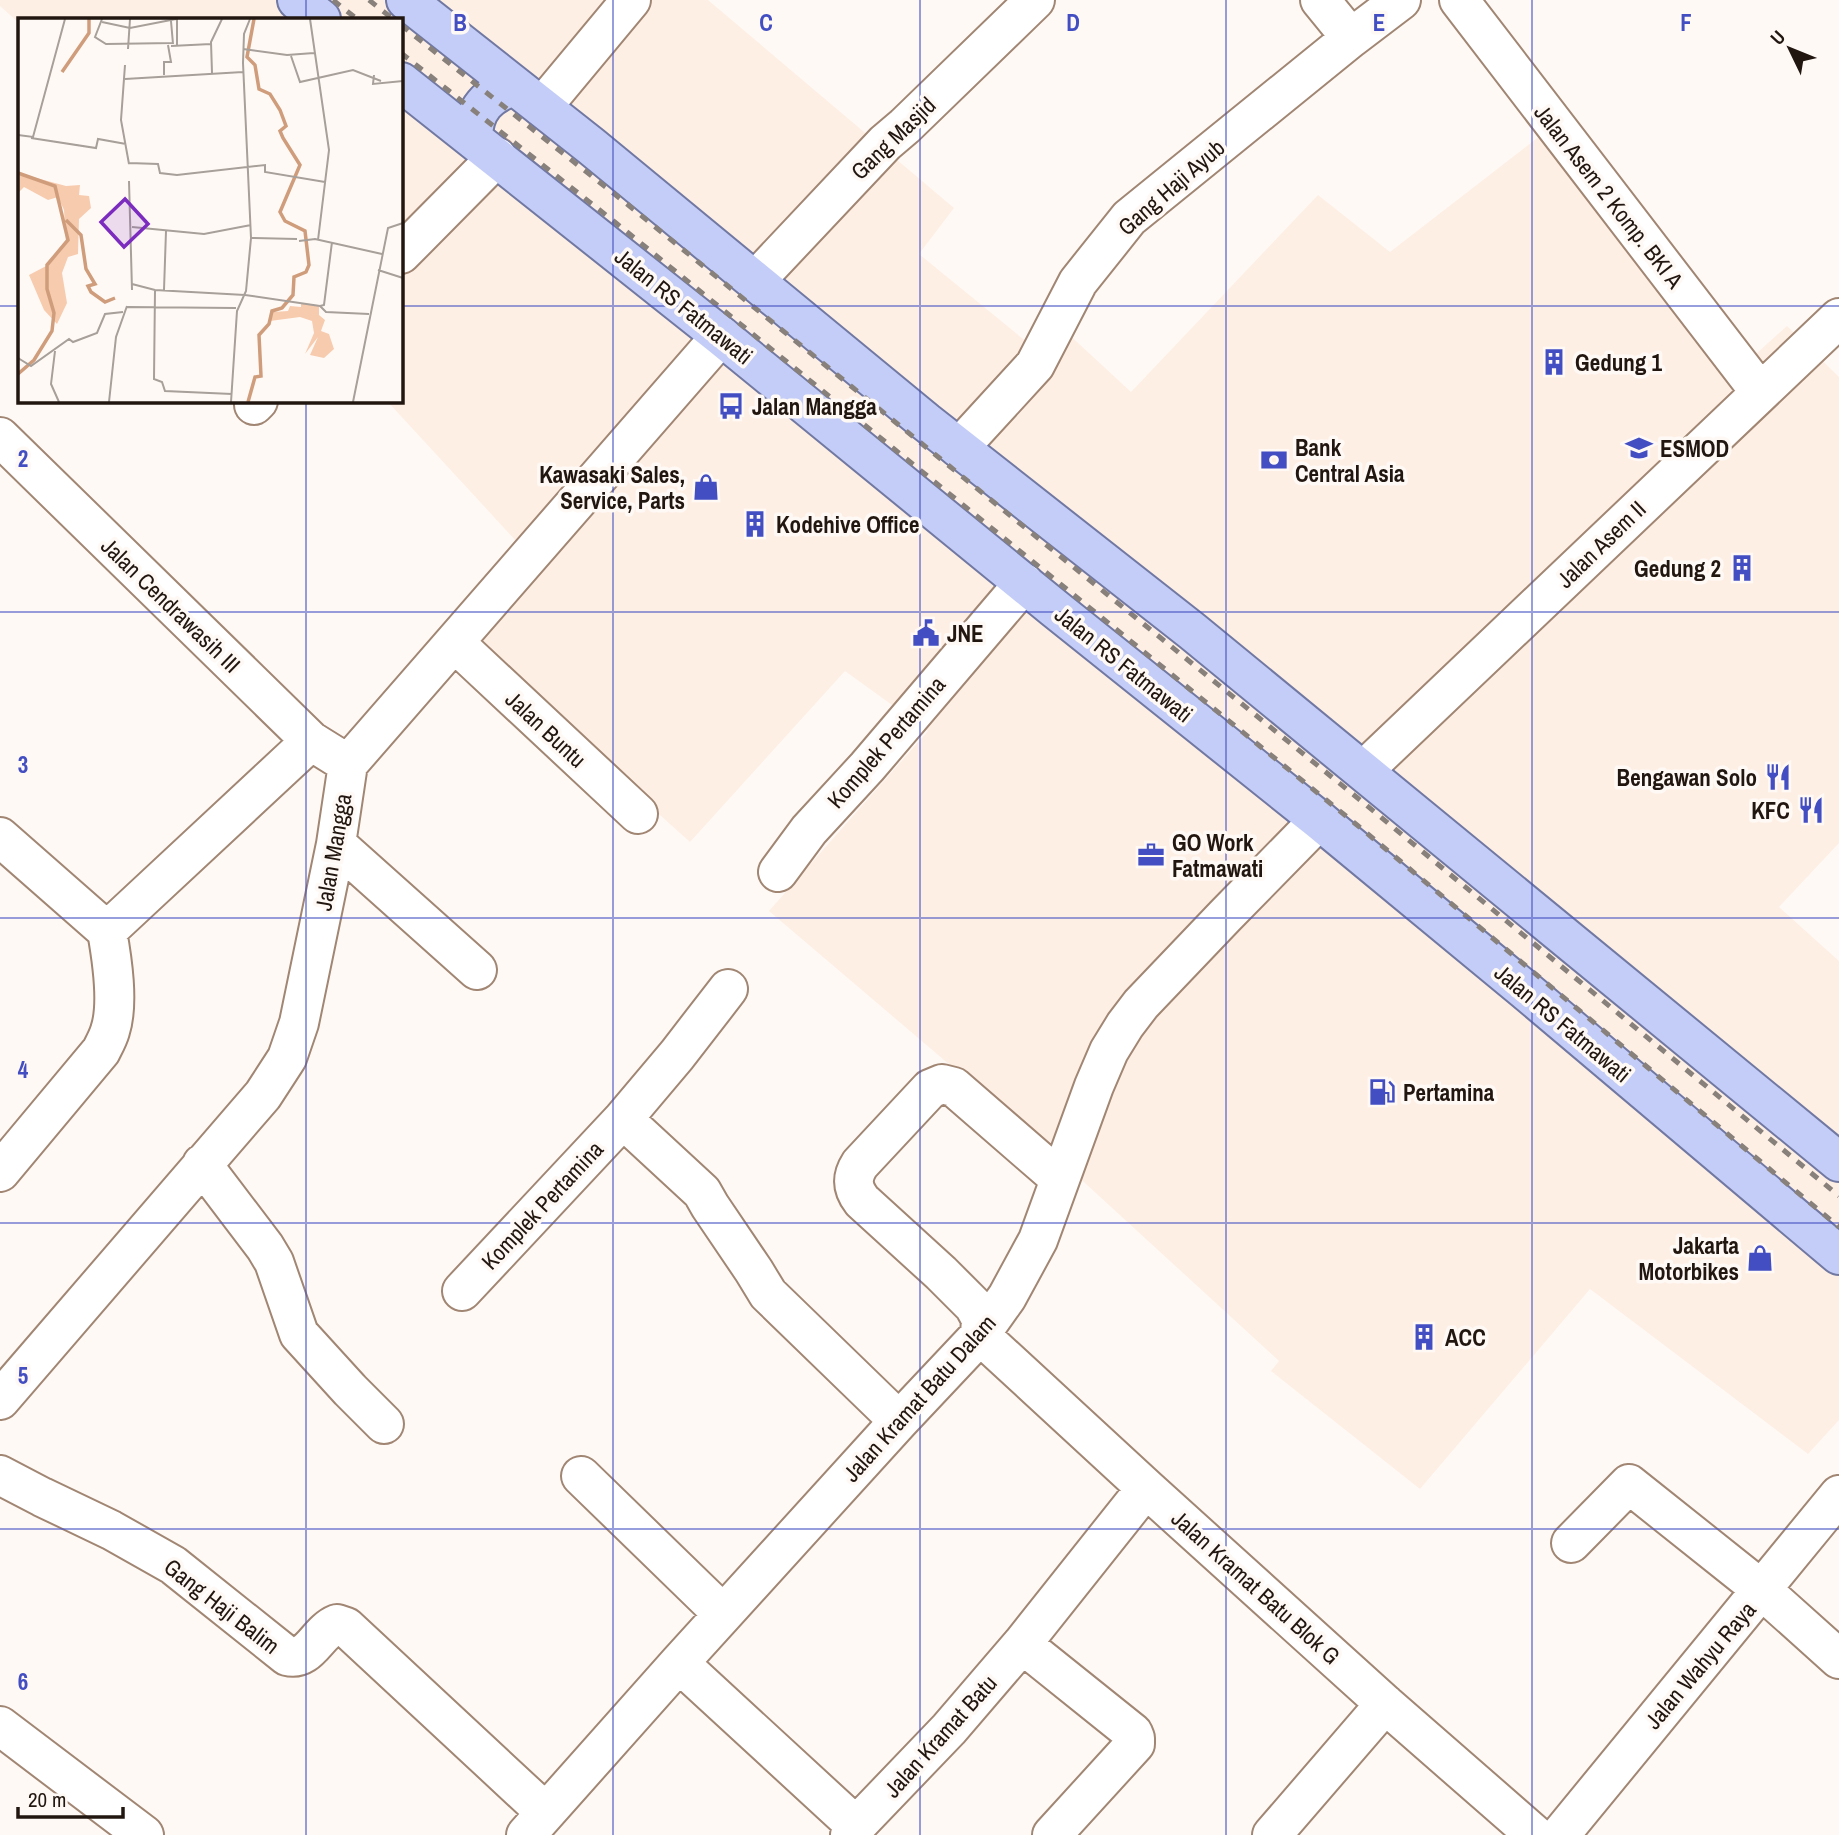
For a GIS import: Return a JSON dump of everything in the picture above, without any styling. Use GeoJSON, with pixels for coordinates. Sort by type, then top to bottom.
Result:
{"type":"FeatureCollection","features":[{"type":"Feature","properties":{"kind":"main road"},"geometry":{"type":"LineString","coordinates":[[297,0],[320,18]]}},
{"type":"Feature","properties":{"kind":"main road"},"geometry":{"type":"LineString","coordinates":[[407,0],[959,448],[1134,584],[1839,1162]]}},
{"type":"Feature","properties":{"kind":"main road","name":"Jalan RS Fatmawati"},"geometry":{"type":"LineString","coordinates":[[402,83],[721,336],[1319,820],[1839,1255]]}},
{"type":"Feature","properties":{"kind":"main road"},"geometry":{"type":"LineString","coordinates":[[473,139],[476,114],[502,90],[515,86]]}},
{"type":"Feature","properties":{"kind":"street"},"geometry":{"type":"LineString","coordinates":[[515,86],[631,0]]}},
{"type":"Feature","properties":{"kind":"street","name":"Gang Masjid"},"geometry":{"type":"LineString","coordinates":[[755,281],[885,143],[1035,0]]}},
{"type":"Feature","properties":{"kind":"street"},"geometry":{"type":"LineString","coordinates":[[1320,0],[1351,38]]}},
{"type":"Feature","properties":{"kind":"street","name":"Gang Haji Ayub"},"geometry":{"type":"LineString","coordinates":[[959,448],[1035,365],[1078,282],[1129,218],[1401,0]]}},
{"type":"Feature","properties":{"kind":"street","name":"Jalan Asem 2 Komp. BKI A"},"geometry":{"type":"LineString","coordinates":[[1459,0],[1760,392]]}},
{"type":"Feature","properties":{"kind":"street"},"geometry":{"type":"LineString","coordinates":[[402,252],[473,139]]}},
{"type":"Feature","properties":{"kind":"street","name":"Jalan Asem II"},"geometry":{"type":"LineString","coordinates":[[1364,771],[1839,318]]}},
{"type":"Feature","properties":{"kind":"street","name":"Jalan Mangga"},"geometry":{"type":"LineString","coordinates":[[0,1399],[263,1095],[287,1058],[299,1023],[336,844],[348,764],[721,336]]}},
{"type":"Feature","properties":{"kind":"street","name":"Jalan Cendrawasih III"},"geometry":{"type":"LineString","coordinates":[[0,437],[311,741],[348,764]]}},
{"type":"Feature","properties":{"kind":"street","name":"Komplek Pertamina"},"geometry":{"type":"LineString","coordinates":[[778,872],[808,830],[867,767],[1024,583]]}},
{"type":"Feature","properties":{"kind":"street","name":"Jalan Buntu"},"geometry":{"type":"LineString","coordinates":[[455,643],[638,814]]}},
{"type":"Feature","properties":{"kind":"street"},"geometry":{"type":"LineString","coordinates":[[107,931],[311,741]]}},
{"type":"Feature","properties":{"kind":"street","name":"Jalan Kramat Batu Dalam"},"geometry":{"type":"LineString","coordinates":[[536,1824],[898,1421],[980,1335],[1031,1256],[1094,1086],[1109,1051],[1125,1025],[1141,1004],[1215,925],[1319,820]]}},
{"type":"Feature","properties":{"kind":"street"},"geometry":{"type":"LineString","coordinates":[[0,837],[107,931],[113,960],[111,1030],[102,1051],[0,1172]]}},
{"type":"Feature","properties":{"kind":"street"},"geometry":{"type":"LineString","coordinates":[[336,844],[477,970]]}},
{"type":"Feature","properties":{"kind":"street","name":"Komplek Pertamina"},"geometry":{"type":"LineString","coordinates":[[462,1291],[623,1119],[728,989]]}},
{"type":"Feature","properties":{"kind":"street"},"geometry":{"type":"LineString","coordinates":[[980,1335],[981,1319],[974,1306],[856,1194],[853,1187],[855,1171],[930,1089],[942,1084],[954,1087],[1060,1179]]}},
{"type":"Feature","properties":{"kind":"street"},"geometry":{"type":"LineString","coordinates":[[623,1119],[705,1195],[774,1300],[898,1421]]}},
{"type":"Feature","properties":{"kind":"street"},"geometry":{"type":"LineString","coordinates":[[202,1164],[274,1262],[299,1334],[349,1390],[384,1424]]}},
{"type":"Feature","properties":{"kind":"street","name":"Jalan Kramat Batu Blok G"},"geometry":{"type":"LineString","coordinates":[[980,1335],[1385,1704],[1535,1835]]}},
{"type":"Feature","properties":{"kind":"street","name":"Gang Haji Balim"},"geometry":{"type":"LineString","coordinates":[[0,1475],[111,1530],[173,1565],[287,1656],[302,1656],[328,1628],[337,1624],[346,1627],[536,1824]]}},
{"type":"Feature","properties":{"kind":"street"},"geometry":{"type":"LineString","coordinates":[[581,1476],[723,1614]]}},
{"type":"Feature","properties":{"kind":"street"},"geometry":{"type":"LineString","coordinates":[[1571,1543],[1629,1484],[1762,1590],[1839,1659]]}},
{"type":"Feature","properties":{"kind":"street","name":"Jalan Kramat Batu"},"geometry":{"type":"LineString","coordinates":[[679,1663],[853,1830],[949,1729],[1022,1644],[1146,1488]]}},
{"type":"Feature","properties":{"kind":"street","name":"Jalan Wahyu Raya"},"geometry":{"type":"LineString","coordinates":[[1560,1835],[1839,1495]]}},
{"type":"Feature","properties":{"kind":"street"},"geometry":{"type":"LineString","coordinates":[[1022,1644],[1135,1738],[1135,1744],[1052,1835]]}},
{"type":"Feature","properties":{"kind":"street"},"geometry":{"type":"LineString","coordinates":[[1272,1835],[1385,1704]]}},
{"type":"Feature","properties":{"kind":"street"},"geometry":{"type":"LineString","coordinates":[[0,1726],[144,1835]]}},
{"type":"Feature","properties":{"kind":"shaded area"},"geometry":{"type":"Polygon","coordinates":[[[0,0],[708,0],[954,208],[919,254],[1028,343],[1049,316],[1131,392],[1318,195],[1390,252],[1545,132],[1747,362],[1787,326],[1839,377],[1839,843],[1779,907],[1839,961],[1839,1420],[1808,1454],[1590,1289],[1420,1489],[1271,1371],[1279,1361],[1038,1140],[769,911],[928,731],[845,671],[690,842],[457,633],[529,555],[388,402],[402,402],[402,18],[18,18],[18,22],[0,6],[0,0]]]}},
{"type":"Feature","properties":{"kind":"railway"},"geometry":{"type":"LineString","coordinates":[[333,0],[356,18]]}},
{"type":"Feature","properties":{"kind":"railway"},"geometry":{"type":"LineString","coordinates":[[369,0],[392,18]]}},
{"type":"Feature","properties":{"kind":"railway"},"geometry":{"type":"LineString","coordinates":[[402,26],[627,204],[1365,804],[1839,1196]]}},
{"type":"Feature","properties":{"kind":"railway"},"geometry":{"type":"LineString","coordinates":[[402,54],[616,223],[1357,825],[1839,1227]]}},
{"type":"Feature","properties":{"kind":"place","name":"Gedung 1"},"geometry":{"type":"Point","coordinates":[1554,362]}},
{"type":"Feature","properties":{"kind":"place","name":"Jalan Mangga"},"geometry":{"type":"Point","coordinates":[731,406]}},
{"type":"Feature","properties":{"kind":"place","name":"ESMOD"},"geometry":{"type":"Point","coordinates":[1639,448]}},
{"type":"Feature","properties":{"kind":"place","name":"Bank Central Asia"},"geometry":{"type":"Point","coordinates":[1274,460]}},
{"type":"Feature","properties":{"kind":"place","name":"Kawasaki Sales, Service, Parts"},"geometry":{"type":"Point","coordinates":[706,487]}},
{"type":"Feature","properties":{"kind":"place","name":"Kodehive Office"},"geometry":{"type":"Point","coordinates":[755,524]}},
{"type":"Feature","properties":{"kind":"place","name":"Gedung 2"},"geometry":{"type":"Point","coordinates":[1742,568]}},
{"type":"Feature","properties":{"kind":"place","name":"JNE"},"geometry":{"type":"Point","coordinates":[926,633]}},
{"type":"Feature","properties":{"kind":"place","name":"Bengawan Solo"},"geometry":{"type":"Point","coordinates":[1778,777]}},
{"type":"Feature","properties":{"kind":"place","name":"KFC"},"geometry":{"type":"Point","coordinates":[1811,810]}},
{"type":"Feature","properties":{"kind":"place","name":"GO Work Fatmawati"},"geometry":{"type":"Point","coordinates":[1151,855]}},
{"type":"Feature","properties":{"kind":"place","name":"Pertamina"},"geometry":{"type":"Point","coordinates":[1382,1092]}},
{"type":"Feature","properties":{"kind":"place","name":"Jakarta Motorbikes"},"geometry":{"type":"Point","coordinates":[1760,1258]}},
{"type":"Feature","properties":{"kind":"place","name":"ACC"},"geometry":{"type":"Point","coordinates":[1424,1337]}}]}
